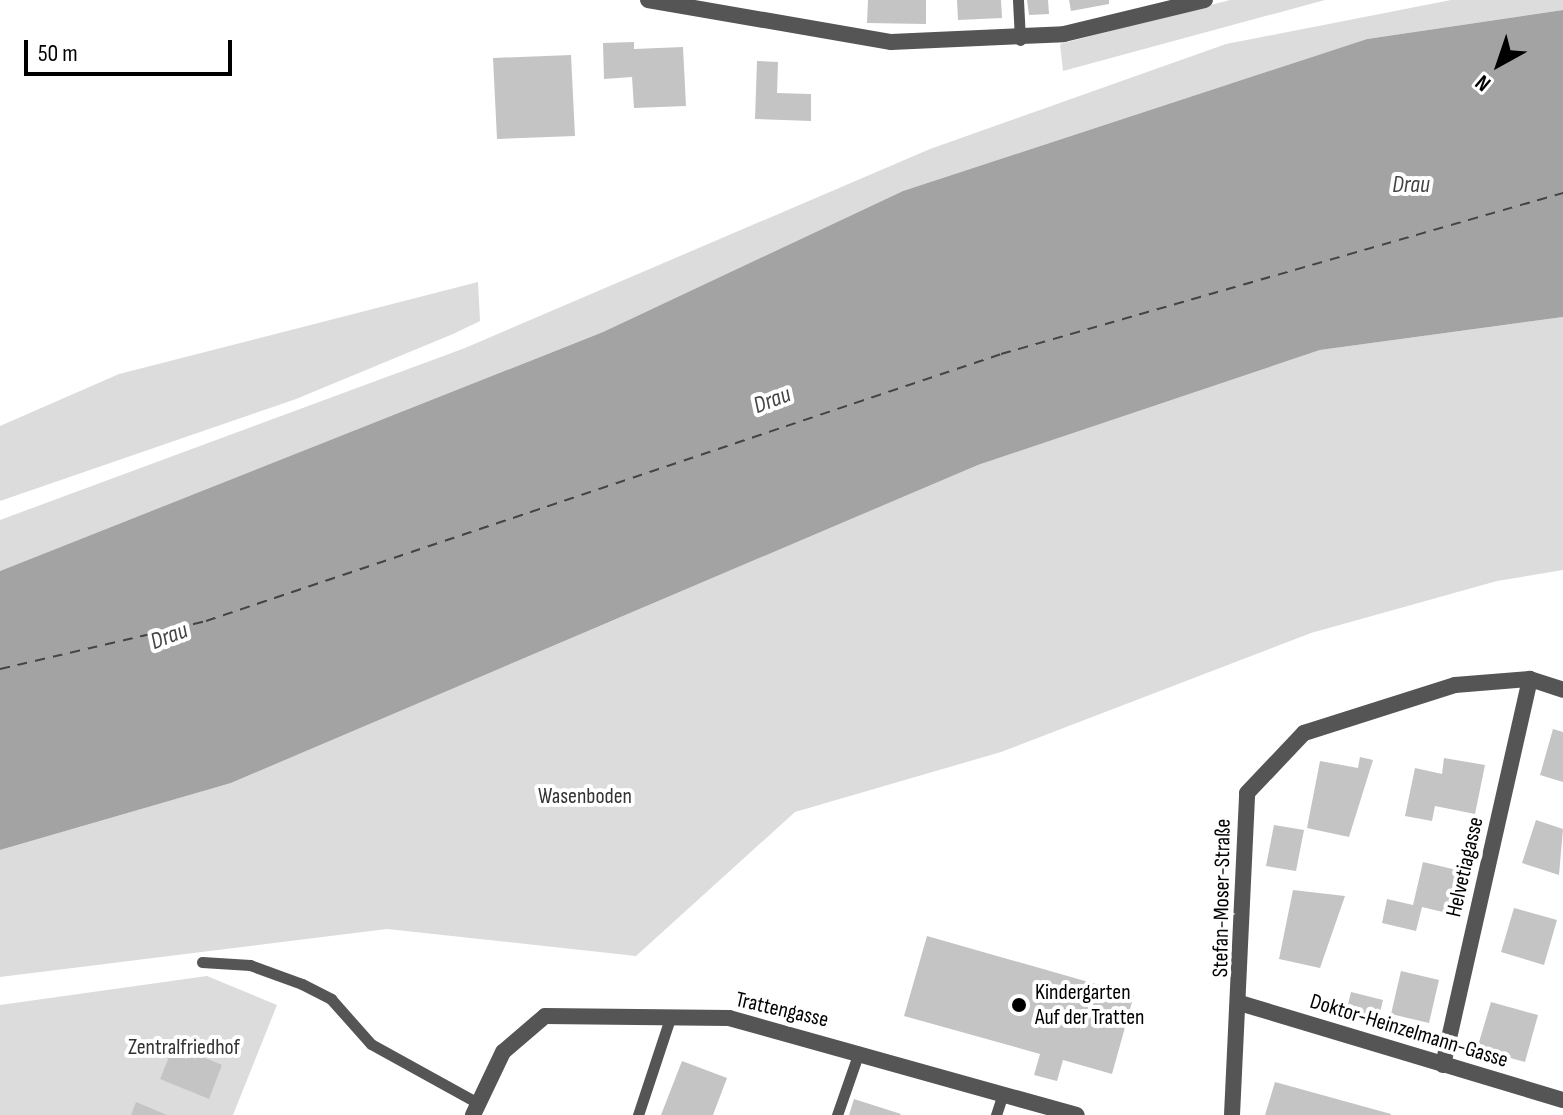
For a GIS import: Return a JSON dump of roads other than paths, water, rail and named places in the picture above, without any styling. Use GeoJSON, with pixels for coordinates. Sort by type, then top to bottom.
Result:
{"type":"FeatureCollection","features":[{"type":"Feature","properties":{"kind":"street"},"geometry":{"type":"LineString","coordinates":[[648,0],[891,42],[1020,40],[1205,0]]}},
{"type":"Feature","properties":{"kind":"street","name":"Stefan-Moser-Straße"},"geometry":{"type":"LineString","coordinates":[[1232,1115],[1243,1004],[1247,793],[1304,733],[1455,685],[1530,679],[1563,690]]}},
{"type":"Feature","properties":{"kind":"street","name":"Helvetiagasse"},"geometry":{"type":"LineString","coordinates":[[1443,1065],[1530,679]]}},
{"type":"Feature","properties":{"kind":"street","name":"Doktor-Heinzelmann-Gasse"},"geometry":{"type":"LineString","coordinates":[[1243,1004],[1563,1100]]}},
{"type":"Feature","properties":{"kind":"street","name":"Trattengasse"},"geometry":{"type":"LineString","coordinates":[[475,1109],[503,1052],[545,1016],[729,1018],[1077,1115]]}},
{"type":"Feature","properties":{"kind":"lane"},"geometry":{"type":"LineString","coordinates":[[1018,0],[1020,40]]}},
{"type":"Feature","properties":{"kind":"lane"},"geometry":{"type":"LineString","coordinates":[[202,962],[250,965],[302,984],[331,999],[371,1044],[475,1109]]}},
{"type":"Feature","properties":{"kind":"lane"},"geometry":{"type":"LineString","coordinates":[[638,1115],[670,1018]]}},
{"type":"Feature","properties":{"kind":"lane"},"geometry":{"type":"LineString","coordinates":[[837,1115],[859,1052]]}},
{"type":"Feature","properties":{"kind":"lane"},"geometry":{"type":"LineString","coordinates":[[996,1115],[1003,1094]]}},
{"type":"Feature","properties":{"kind":"water","name":"Drau"},"geometry":{"type":"Polygon","coordinates":[[[1563,10],[1563,317],[1320,350],[978,465],[231,783],[0,850],[0,571],[603,332],[903,191],[1367,39],[1563,10]]]}},
{"type":"Feature","properties":{"kind":"place","name":"Kindergarten Auf der Tratten"},"geometry":{"type":"Point","coordinates":[1019,1005]}},
{"type":"Feature","properties":{"kind":"park label","name":"Wasenboden"},"geometry":{"type":"Point","coordinates":[585,797]}},
{"type":"Feature","properties":{"kind":"park label","name":"Zentralfriedhof"},"geometry":{"type":"Point","coordinates":[184,1048]}}]}
